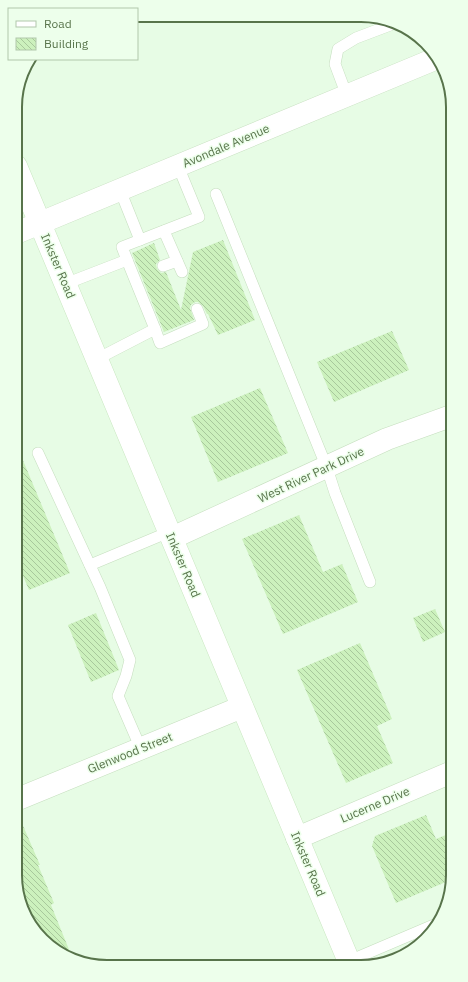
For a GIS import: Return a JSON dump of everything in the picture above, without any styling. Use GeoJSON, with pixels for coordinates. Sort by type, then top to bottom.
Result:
{"type":"FeatureCollection","features":[{"type":"Feature","properties":{"kind":"street","name":"Avondale Avenue"},"geometry":{"type":"LineString","coordinates":[[22,230],[433,61]]}},
{"type":"Feature","properties":{"kind":"street","name":"Inkster Road"},"geometry":{"type":"LineString","coordinates":[[22,180],[348,960]]}},
{"type":"Feature","properties":{"kind":"street","name":"West River Park Drive"},"geometry":{"type":"LineString","coordinates":[[171,535],[326,468],[387,439],[446,418]]}},
{"type":"Feature","properties":{"kind":"street","name":"Glenwood Street"},"geometry":{"type":"LineString","coordinates":[[22,797],[242,707]]}},
{"type":"Feature","properties":{"kind":"street","name":"Lucerne Drive"},"geometry":{"type":"LineString","coordinates":[[297,838],[446,775]]}},
{"type":"Feature","properties":{"kind":"lane"},"geometry":{"type":"LineString","coordinates":[[347,96],[335,64],[338,49],[356,38],[386,27]]}},
{"type":"Feature","properties":{"kind":"lane"},"geometry":{"type":"LineString","coordinates":[[178,166],[199,217],[122,247],[137,278],[160,343],[203,324],[197,309]]}},
{"type":"Feature","properties":{"kind":"lane"},"geometry":{"type":"LineString","coordinates":[[120,190],[140,240]]}},
{"type":"Feature","properties":{"kind":"lane"},"geometry":{"type":"LineString","coordinates":[[216,194],[370,582]]}},
{"type":"Feature","properties":{"kind":"lane"},"geometry":{"type":"LineString","coordinates":[[164,231],[182,272]]}},
{"type":"Feature","properties":{"kind":"lane"},"geometry":{"type":"LineString","coordinates":[[65,284],[128,260]]}},
{"type":"Feature","properties":{"kind":"lane"},"geometry":{"type":"LineString","coordinates":[[163,266],[177,261]]}},
{"type":"Feature","properties":{"kind":"lane"},"geometry":{"type":"LineString","coordinates":[[97,359],[155,329]]}},
{"type":"Feature","properties":{"kind":"lane"},"geometry":{"type":"LineString","coordinates":[[38,453],[90,565],[130,660],[126,676],[118,696],[141,749]]}},
{"type":"Feature","properties":{"kind":"lane"},"geometry":{"type":"LineString","coordinates":[[90,565],[171,535]]}},
{"type":"Feature","properties":{"kind":"lane"},"geometry":{"type":"LineString","coordinates":[[354,960],[427,928]]}},
{"type":"Feature","properties":{"kind":"building"},"geometry":{"type":"Polygon","coordinates":[[[223,240],[255,320],[218,335],[203,306],[198,302],[195,302],[190,308],[194,320],[164,332],[132,253],[154,243],[160,260],[156,264],[157,269],[161,273],[166,272],[181,310],[193,252],[223,240]]]}},
{"type":"Feature","properties":{"kind":"building"},"geometry":{"type":"Polygon","coordinates":[[[392,331],[409,370],[334,402],[317,362],[392,331]]]}},
{"type":"Feature","properties":{"kind":"building"},"geometry":{"type":"Polygon","coordinates":[[[260,388],[288,453],[218,482],[191,417],[260,388]]]}},
{"type":"Feature","properties":{"kind":"building"},"geometry":{"type":"Polygon","coordinates":[[[22,458],[70,573],[29,590],[22,574],[22,458]]]}},
{"type":"Feature","properties":{"kind":"building"},"geometry":{"type":"Polygon","coordinates":[[[299,515],[323,572],[342,564],[358,602],[283,634],[242,539],[299,515]]]}},
{"type":"Feature","properties":{"kind":"building"},"geometry":{"type":"Polygon","coordinates":[[[435,609],[445,632],[423,642],[413,618],[435,609]]]}},
{"type":"Feature","properties":{"kind":"building"},"geometry":{"type":"Polygon","coordinates":[[[96,613],[119,670],[91,682],[68,625],[96,613]]]}},
{"type":"Feature","properties":{"kind":"building"},"geometry":{"type":"Polygon","coordinates":[[[360,643],[392,719],[377,726],[393,763],[346,783],[297,670],[360,643]]]}},
{"type":"Feature","properties":{"kind":"building"},"geometry":{"type":"Polygon","coordinates":[[[426,815],[436,839],[446,835],[446,882],[396,903],[372,846],[375,836],[426,815]]]}},
{"type":"Feature","properties":{"kind":"building"},"geometry":{"type":"Polygon","coordinates":[[[22,823],[54,903],[51,905],[70,951],[60,946],[43,931],[28,908],[22,875],[22,823]]]}}]}
